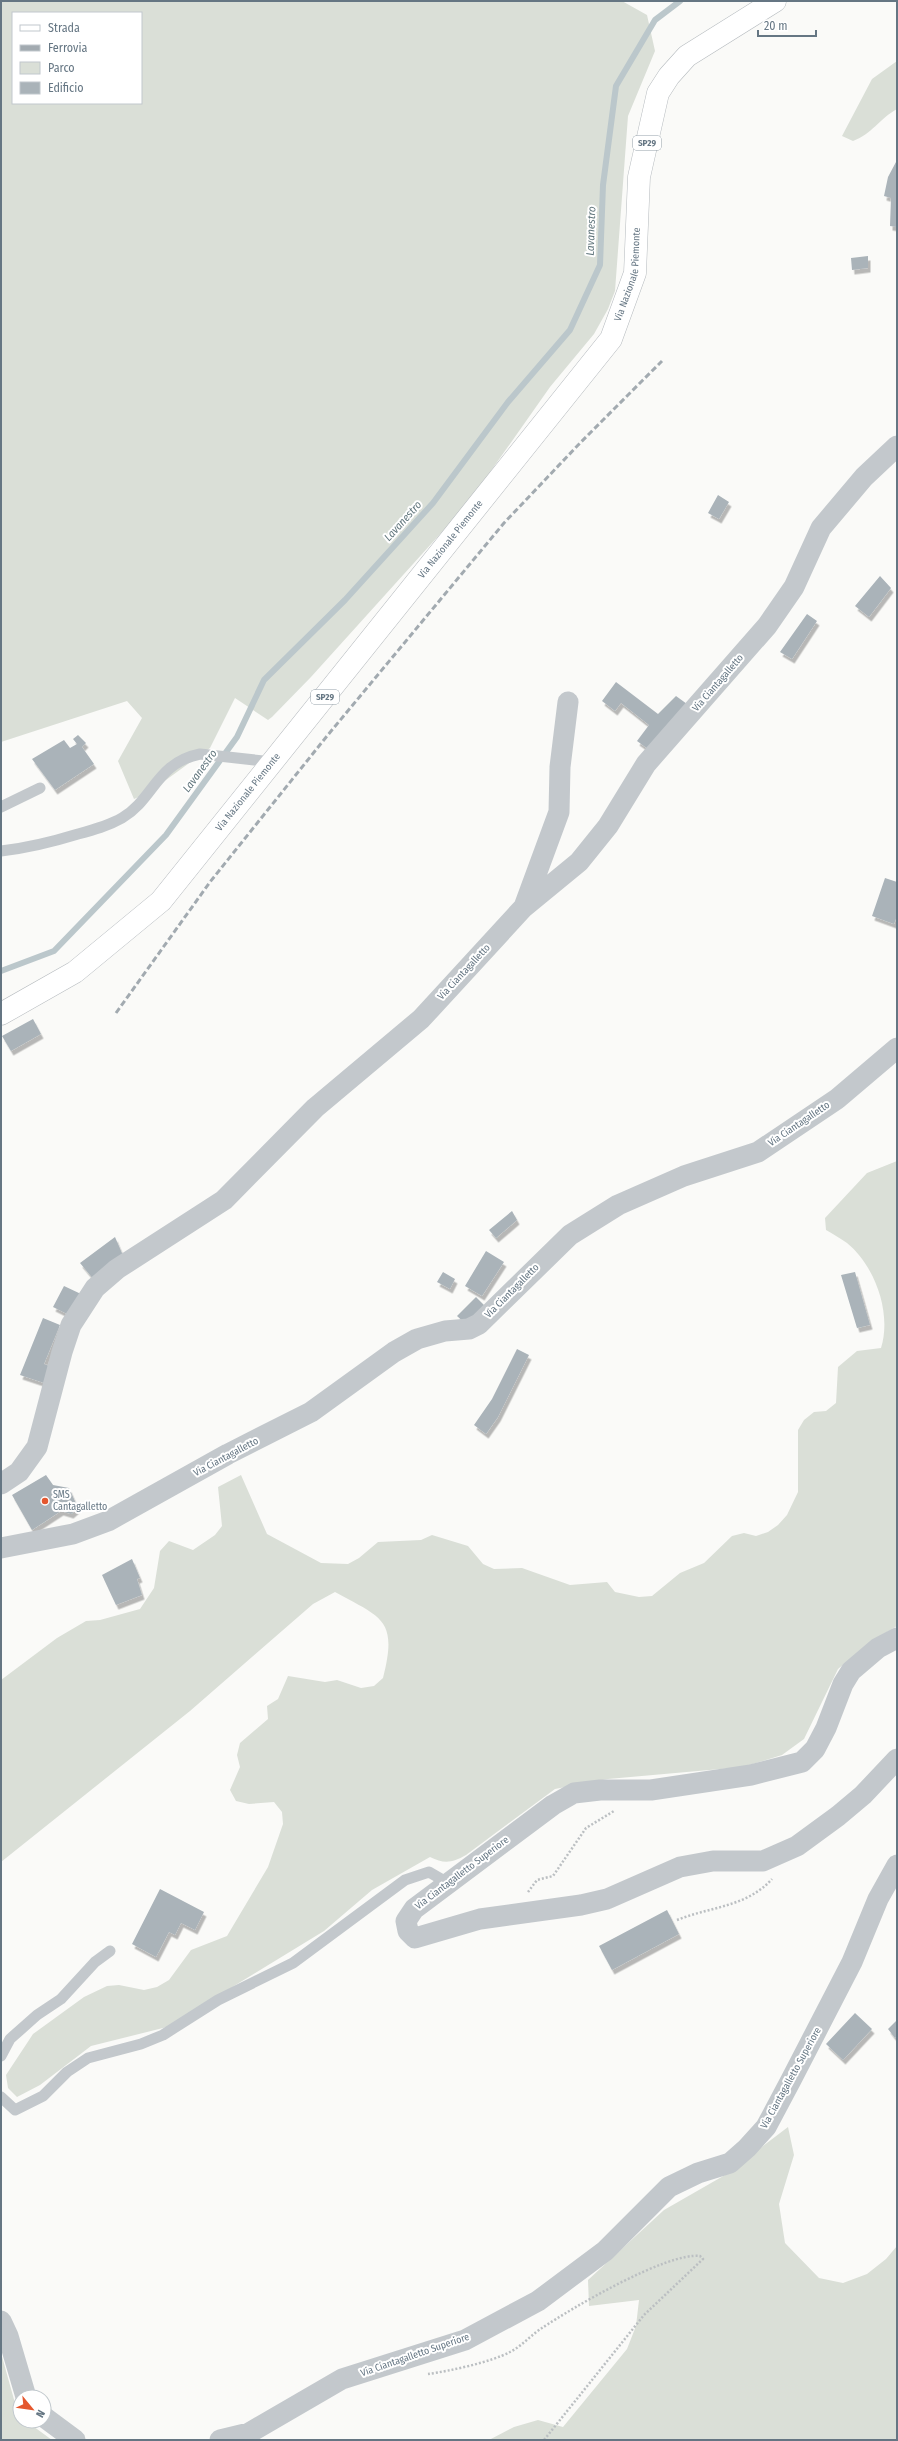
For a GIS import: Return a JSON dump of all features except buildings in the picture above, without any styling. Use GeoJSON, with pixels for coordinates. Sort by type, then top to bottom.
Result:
{"type":"FeatureCollection","features":[{"type":"Feature","properties":{"kind":"main road","name":"Via Nazionale Piemonte"},"geometry":{"type":"LineString","coordinates":[[1,1014],[74,972],[161,902],[264,761],[611,339],[635,273],[639,178],[658,93],[669,76],[687,56],[775,1]]}},
{"type":"Feature","properties":{"kind":"street","name":"Via Ciantagalletto"},"geometry":{"type":"LineString","coordinates":[[1,1484],[19,1472],[37,1447],[62,1352],[71,1325],[95,1288],[117,1269],[224,1200],[315,1108],[421,1019],[524,908],[579,862],[608,826],[646,764],[767,626],[794,587],[821,528],[864,478],[897,446]]}},
{"type":"Feature","properties":{"kind":"street","name":"Via Ciantagalletto"},"geometry":{"type":"LineString","coordinates":[[524,908],[559,812],[560,767],[568,702]]}},
{"type":"Feature","properties":{"kind":"street","name":"Via Ciantagalletto"},"geometry":{"type":"LineString","coordinates":[[1,1548],[73,1534],[108,1521],[148,1501],[228,1454],[311,1412],[394,1352],[417,1339],[445,1331],[469,1329],[479,1324],[570,1235],[618,1205],[684,1176],[758,1152],[837,1099],[897,1048]]}},
{"type":"Feature","properties":{"kind":"street","name":"Via Ciantagalletto Superiore"},"geometry":{"type":"LineString","coordinates":[[897,1638],[878,1648],[851,1672],[843,1684],[826,1728],[815,1750],[802,1762],[774,1770],[728,1779],[651,1790],[574,1793],[554,1805],[448,1883],[408,1916],[406,1926],[408,1931],[415,1938],[480,1918],[505,1916],[607,1898],[680,1867],[712,1861],[763,1861],[797,1846],[838,1816],[863,1795],[897,1759]]}},
{"type":"Feature","properties":{"kind":"street","name":"Via Ciantagalletto Superiore"},"geometry":{"type":"LineString","coordinates":[[220,2440],[249,2433],[342,2379],[465,2340],[538,2301],[605,2251],[669,2187],[698,2173],[730,2163],[736,2158],[766,2127],[852,1962],[878,1899],[897,1864]]}},
{"type":"Feature","properties":{"kind":"street"},"geometry":{"type":"LineString","coordinates":[[1,2321],[8,2336],[24,2389]]}},
{"type":"Feature","properties":{"kind":"street"},"geometry":{"type":"LineString","coordinates":[[52,2423],[75,2440]]}},
{"type":"Feature","properties":{"kind":"lane"},"geometry":{"type":"LineString","coordinates":[[1,851],[27,848],[57,841],[115,821],[137,806],[162,774],[178,761],[189,756],[208,755],[264,761]]}},
{"type":"Feature","properties":{"kind":"lane"},"geometry":{"type":"LineString","coordinates":[[1,807],[40,788]]}},
{"type":"Feature","properties":{"kind":"lane"},"geometry":{"type":"LineString","coordinates":[[1,2097],[15,2110],[23,2107],[43,2096],[67,2072],[88,2058],[141,2044],[163,2035],[218,2000],[293,1963],[405,1880],[429,1872],[448,1883]]}},
{"type":"Feature","properties":{"kind":"lane"},"geometry":{"type":"LineString","coordinates":[[1,2056],[10,2039],[36,2015],[61,1998],[96,1962],[110,1951]]}},
{"type":"Feature","properties":{"kind":"path"},"geometry":{"type":"LineString","coordinates":[[505,1916],[538,1880],[553,1876],[586,1828],[615,1810],[622,1790]]}},
{"type":"Feature","properties":{"kind":"path"},"geometry":{"type":"LineString","coordinates":[[677,1920],[705,1910],[733,1905],[765,1887],[774,1877]]}},
{"type":"Feature","properties":{"kind":"path"},"geometry":{"type":"LineString","coordinates":[[425,2375],[474,2364],[510,2352],[569,2310],[601,2293],[674,2260],[690,2255],[700,2256],[704,2260],[644,2315],[544,2440]]}},
{"type":"Feature","properties":{"kind":"green space"},"geometry":{"type":"Polygon","coordinates":[[[1,1],[622,1],[647,15],[655,51],[628,116],[615,291],[608,309],[594,334],[550,387],[469,502],[311,677],[272,717],[268,720],[235,698],[210,748],[148,793],[134,799],[118,761],[142,718],[127,701],[1,742],[1,1]]]}},
{"type":"Feature","properties":{"kind":"green space"},"geometry":{"type":"Polygon","coordinates":[[[897,61],[897,109],[860,138],[853,141],[842,136],[872,79],[897,61]]]}},
{"type":"Feature","properties":{"kind":"green space"},"geometry":{"type":"Polygon","coordinates":[[[897,1161],[897,1626],[873,1640],[838,1669],[804,1739],[782,1755],[743,1767],[608,1779],[555,1789],[466,1855],[448,1862],[430,1857],[372,1890],[324,1931],[167,2027],[91,2046],[40,2085],[17,2097],[8,2088],[6,2075],[33,2034],[84,1997],[107,1986],[119,1985],[144,1990],[157,1987],[169,1980],[191,1950],[227,1936],[268,1867],[283,1824],[282,1812],[274,1802],[249,1804],[236,1801],[230,1790],[240,1767],[237,1755],[240,1743],[268,1719],[267,1706],[278,1699],[288,1676],[325,1682],[337,1680],[361,1688],[374,1686],[383,1678],[387,1658],[387,1632],[375,1615],[335,1592],[313,1604],[190,1711],[1,1862],[1,1680],[57,1638],[86,1621],[100,1620],[140,1609],[154,1588],[160,1551],[169,1541],[193,1550],[215,1535],[222,1526],[218,1487],[241,1475],[267,1534],[321,1563],[348,1564],[359,1558],[378,1542],[421,1540],[432,1535],[468,1546],[483,1564],[494,1569],[522,1568],[570,1585],[607,1582],[615,1592],[639,1597],[652,1596],[680,1573],[704,1563],[732,1536],[744,1533],[756,1536],[768,1532],[778,1525],[787,1515],[798,1492],[798,1430],[804,1420],[814,1412],[826,1411],[836,1403],[838,1367],[857,1351],[881,1348],[884,1334],[882,1305],[879,1291],[873,1277],[866,1264],[847,1243],[826,1230],[825,1218],[867,1173],[897,1161]]]}},
{"type":"Feature","properties":{"kind":"green space"},"geometry":{"type":"Polygon","coordinates":[[[788,2127],[794,2155],[779,2204],[785,2243],[819,2278],[843,2283],[867,2274],[886,2259],[897,2246],[897,2440],[489,2440],[514,2427],[538,2420],[563,2427],[627,2349],[636,2326],[639,2300],[589,2306],[588,2280],[664,2210],[725,2175],[788,2127]]]}},
{"type":"Feature","properties":{"kind":"green space"},"geometry":{"type":"Polygon","coordinates":[[[1,2353],[12,2392],[12,2429],[37,2429],[52,2440],[1,2440],[1,2353]]]}},
{"type":"Feature","properties":{"kind":"waterway","name":"Lavanestro"},"geometry":{"type":"LineString","coordinates":[[1,971],[54,951],[166,835],[237,737],[264,680],[345,600],[433,503],[508,402],[570,330],[600,265],[603,185],[616,86],[655,20],[680,1]]}},
{"type":"Feature","properties":{"kind":"railway"},"geometry":{"type":"LineString","coordinates":[[116,1013],[210,882],[327,736],[504,523],[581,442],[662,361]]}},
{"type":"Feature","properties":{"kind":"place","name":"SMS Cantagalletto"},"geometry":{"type":"Point","coordinates":[45,1501]}}]}
